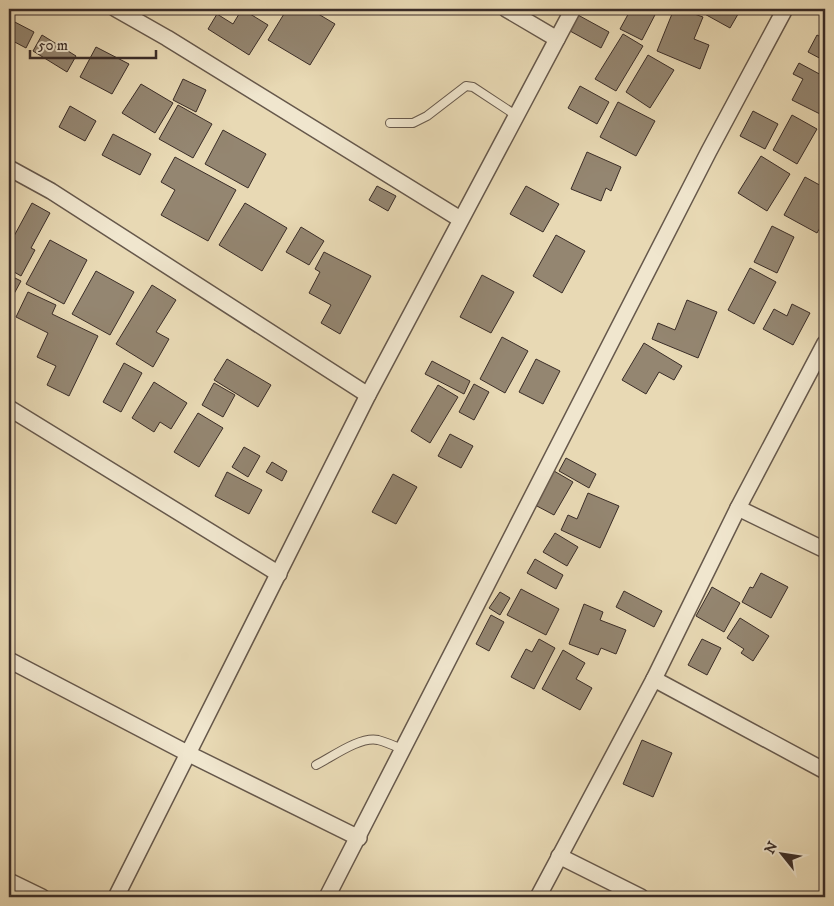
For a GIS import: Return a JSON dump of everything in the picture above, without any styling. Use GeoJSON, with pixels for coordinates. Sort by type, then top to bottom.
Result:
{"type":"FeatureCollection","features":[{"type":"Feature","properties":{"kind":"street"},"geometry":{"type":"LineString","coordinates":[[116,9],[167,38],[460,219]]}},
{"type":"Feature","properties":{"kind":"street"},"geometry":{"type":"LineString","coordinates":[[506,9],[557,39]]}},
{"type":"Feature","properties":{"kind":"street"},"geometry":{"type":"LineString","coordinates":[[116,897],[368,395],[573,9]]}},
{"type":"Feature","properties":{"kind":"street"},"geometry":{"type":"LineString","coordinates":[[327,897],[359,838],[659,248],[785,9]]}},
{"type":"Feature","properties":{"kind":"street"},"geometry":{"type":"LineString","coordinates":[[9,168],[51,191],[368,395]]}},
{"type":"Feature","properties":{"kind":"street"},"geometry":{"type":"LineString","coordinates":[[538,897],[654,678],[738,508],[825,343]]}},
{"type":"Feature","properties":{"kind":"street"},"geometry":{"type":"LineString","coordinates":[[9,408],[279,574]]}},
{"type":"Feature","properties":{"kind":"street"},"geometry":{"type":"LineString","coordinates":[[738,508],[825,550]]}},
{"type":"Feature","properties":{"kind":"street"},"geometry":{"type":"LineString","coordinates":[[9,660],[189,754],[359,838]]}},
{"type":"Feature","properties":{"kind":"street"},"geometry":{"type":"LineString","coordinates":[[654,678],[825,771]]}},
{"type":"Feature","properties":{"kind":"street"},"geometry":{"type":"LineString","coordinates":[[559,856],[641,897]]}},
{"type":"Feature","properties":{"kind":"street"},"geometry":{"type":"LineString","coordinates":[[9,881],[42,897]]}},
{"type":"Feature","properties":{"kind":"lane"},"geometry":{"type":"LineString","coordinates":[[390,123],[413,123],[427,116],[466,86],[474,87],[517,116]]}},
{"type":"Feature","properties":{"kind":"lane"},"geometry":{"type":"LineString","coordinates":[[316,765],[358,742],[368,739],[377,739],[404,750]]}},
{"type":"Feature","properties":{"kind":"building"},"geometry":{"type":"Polygon","coordinates":[[[242,9],[268,25],[249,55],[208,29],[217,14],[233,24],[242,9]]]}},
{"type":"Feature","properties":{"kind":"building"},"geometry":{"type":"Polygon","coordinates":[[[287,9],[310,9],[335,24],[310,65],[268,40],[287,9]]]}},
{"type":"Feature","properties":{"kind":"building"},"geometry":{"type":"Polygon","coordinates":[[[631,9],[658,9],[642,40],[620,29],[631,9]]]}},
{"type":"Feature","properties":{"kind":"building"},"geometry":{"type":"Polygon","coordinates":[[[674,9],[680,9],[703,17],[694,39],[709,45],[700,69],[657,51],[674,9]]]}},
{"type":"Feature","properties":{"kind":"building"},"geometry":{"type":"Polygon","coordinates":[[[702,9],[741,9],[730,28],[701,12],[702,9]]]}},
{"type":"Feature","properties":{"kind":"building"},"geometry":{"type":"Polygon","coordinates":[[[578,15],[609,32],[601,48],[570,31],[578,15]]]}},
{"type":"Feature","properties":{"kind":"building"},"geometry":{"type":"Polygon","coordinates":[[[9,19],[34,32],[26,48],[9,39],[9,19]]]}},
{"type":"Feature","properties":{"kind":"building"},"geometry":{"type":"Polygon","coordinates":[[[623,34],[643,46],[616,91],[595,79],[623,34]]]}},
{"type":"Feature","properties":{"kind":"building"},"geometry":{"type":"Polygon","coordinates":[[[42,35],[76,56],[67,72],[33,51],[42,35]]]}},
{"type":"Feature","properties":{"kind":"building"},"geometry":{"type":"Polygon","coordinates":[[[817,35],[825,39],[825,61],[808,52],[817,35]]]}},
{"type":"Feature","properties":{"kind":"building"},"geometry":{"type":"Polygon","coordinates":[[[96,47],[129,64],[112,94],[80,77],[96,47]]]}},
{"type":"Feature","properties":{"kind":"building"},"geometry":{"type":"Polygon","coordinates":[[[648,55],[674,70],[650,108],[626,92],[648,55]]]}},
{"type":"Feature","properties":{"kind":"building"},"geometry":{"type":"Polygon","coordinates":[[[799,63],[825,77],[825,90],[820,100],[825,103],[824,116],[792,100],[803,79],[793,74],[799,63]]]}},
{"type":"Feature","properties":{"kind":"building"},"geometry":{"type":"Polygon","coordinates":[[[183,79],[206,90],[196,112],[173,100],[183,79]]]}},
{"type":"Feature","properties":{"kind":"building"},"geometry":{"type":"Polygon","coordinates":[[[141,84],[173,103],[155,133],[122,113],[141,84]]]}},
{"type":"Feature","properties":{"kind":"building"},"geometry":{"type":"Polygon","coordinates":[[[580,86],[609,102],[597,124],[568,108],[580,86]]]}},
{"type":"Feature","properties":{"kind":"building"},"geometry":{"type":"Polygon","coordinates":[[[618,102],[655,121],[636,156],[600,137],[618,102]]]}},
{"type":"Feature","properties":{"kind":"building"},"geometry":{"type":"Polygon","coordinates":[[[178,105],[212,124],[193,158],[159,139],[178,105]]]}},
{"type":"Feature","properties":{"kind":"building"},"geometry":{"type":"Polygon","coordinates":[[[70,106],[96,121],[85,141],[59,127],[70,106]]]}},
{"type":"Feature","properties":{"kind":"building"},"geometry":{"type":"Polygon","coordinates":[[[753,111],[778,124],[765,149],[740,136],[753,111]]]}},
{"type":"Feature","properties":{"kind":"building"},"geometry":{"type":"Polygon","coordinates":[[[792,115],[817,129],[797,164],[773,150],[792,115]]]}},
{"type":"Feature","properties":{"kind":"building"},"geometry":{"type":"Polygon","coordinates":[[[223,130],[266,154],[248,188],[205,164],[223,130]]]}},
{"type":"Feature","properties":{"kind":"building"},"geometry":{"type":"Polygon","coordinates":[[[113,134],[151,154],[140,175],[102,155],[113,134]]]}},
{"type":"Feature","properties":{"kind":"building"},"geometry":{"type":"Polygon","coordinates":[[[587,152],[621,167],[611,191],[606,188],[601,201],[571,189],[587,152]]]}},
{"type":"Feature","properties":{"kind":"building"},"geometry":{"type":"Polygon","coordinates":[[[761,156],[790,174],[767,211],[738,193],[761,156]]]}},
{"type":"Feature","properties":{"kind":"building"},"geometry":{"type":"Polygon","coordinates":[[[175,157],[236,190],[208,241],[161,215],[175,190],[161,182],[175,157]]]}},
{"type":"Feature","properties":{"kind":"building"},"geometry":{"type":"Polygon","coordinates":[[[805,177],[825,188],[825,219],[817,233],[784,215],[805,177]]]}},
{"type":"Feature","properties":{"kind":"building"},"geometry":{"type":"Polygon","coordinates":[[[377,186],[396,196],[388,211],[369,200],[377,186]]]}},
{"type":"Feature","properties":{"kind":"building"},"geometry":{"type":"Polygon","coordinates":[[[526,186],[559,204],[543,232],[510,214],[526,186]]]}},
{"type":"Feature","properties":{"kind":"building"},"geometry":{"type":"Polygon","coordinates":[[[32,203],[50,213],[31,248],[35,250],[21,276],[9,269],[9,233],[14,236],[32,203]]]}},
{"type":"Feature","properties":{"kind":"building"},"geometry":{"type":"Polygon","coordinates":[[[245,203],[287,228],[262,271],[219,245],[245,203]]]}},
{"type":"Feature","properties":{"kind":"building"},"geometry":{"type":"Polygon","coordinates":[[[772,226],[794,237],[777,273],[754,262],[772,226]]]}},
{"type":"Feature","properties":{"kind":"building"},"geometry":{"type":"Polygon","coordinates":[[[301,227],[324,241],[309,265],[286,252],[301,227]]]}},
{"type":"Feature","properties":{"kind":"building"},"geometry":{"type":"Polygon","coordinates":[[[556,235],[585,251],[562,293],[533,276],[556,235]]]}},
{"type":"Feature","properties":{"kind":"building"},"geometry":{"type":"Polygon","coordinates":[[[50,240],[87,260],[64,304],[26,284],[50,240]]]}},
{"type":"Feature","properties":{"kind":"building"},"geometry":{"type":"Polygon","coordinates":[[[324,252],[371,276],[340,334],[321,323],[331,305],[309,293],[320,272],[315,269],[324,252]]]}},
{"type":"Feature","properties":{"kind":"building"},"geometry":{"type":"Polygon","coordinates":[[[750,268],[776,282],[754,324],[728,310],[750,268]]]}},
{"type":"Feature","properties":{"kind":"building"},"geometry":{"type":"Polygon","coordinates":[[[96,271],[134,292],[110,335],[72,314],[96,271]]]}},
{"type":"Feature","properties":{"kind":"building"},"geometry":{"type":"Polygon","coordinates":[[[9,275],[21,281],[9,303],[9,275]]]}},
{"type":"Feature","properties":{"kind":"building"},"geometry":{"type":"Polygon","coordinates":[[[482,275],[514,292],[491,333],[460,317],[482,275]]]}},
{"type":"Feature","properties":{"kind":"building"},"geometry":{"type":"Polygon","coordinates":[[[152,285],[176,300],[156,332],[169,339],[153,367],[116,344],[152,285]]]}},
{"type":"Feature","properties":{"kind":"building"},"geometry":{"type":"Polygon","coordinates":[[[28,292],[56,305],[52,314],[98,336],[69,396],[47,385],[56,366],[37,357],[48,333],[16,317],[28,292]]]}},
{"type":"Feature","properties":{"kind":"building"},"geometry":{"type":"Polygon","coordinates":[[[687,300],[717,312],[698,358],[652,339],[658,323],[675,330],[687,300]]]}},
{"type":"Feature","properties":{"kind":"building"},"geometry":{"type":"Polygon","coordinates":[[[792,304],[810,313],[793,345],[763,329],[774,309],[787,316],[792,304]]]}},
{"type":"Feature","properties":{"kind":"building"},"geometry":{"type":"Polygon","coordinates":[[[502,337],[528,351],[505,393],[480,379],[502,337]]]}},
{"type":"Feature","properties":{"kind":"building"},"geometry":{"type":"Polygon","coordinates":[[[644,343],[682,366],[674,380],[659,372],[646,394],[622,380],[644,343]]]}},
{"type":"Feature","properties":{"kind":"building"},"geometry":{"type":"Polygon","coordinates":[[[227,359],[271,385],[258,407],[214,380],[227,359]]]}},
{"type":"Feature","properties":{"kind":"building"},"geometry":{"type":"Polygon","coordinates":[[[536,359],[560,371],[543,404],[519,392],[536,359]]]}},
{"type":"Feature","properties":{"kind":"building"},"geometry":{"type":"Polygon","coordinates":[[[432,361],[470,381],[464,394],[425,374],[432,361]]]}},
{"type":"Feature","properties":{"kind":"building"},"geometry":{"type":"Polygon","coordinates":[[[124,363],[142,373],[121,412],[103,402],[124,363]]]}},
{"type":"Feature","properties":{"kind":"building"},"geometry":{"type":"Polygon","coordinates":[[[154,382],[187,403],[171,429],[160,422],[154,432],[132,418],[154,382]]]}},
{"type":"Feature","properties":{"kind":"building"},"geometry":{"type":"Polygon","coordinates":[[[214,383],[235,395],[223,417],[202,405],[214,383]]]}},
{"type":"Feature","properties":{"kind":"building"},"geometry":{"type":"Polygon","coordinates":[[[474,384],[489,392],[474,420],[459,412],[474,384]]]}},
{"type":"Feature","properties":{"kind":"building"},"geometry":{"type":"Polygon","coordinates":[[[438,385],[458,397],[430,443],[411,431],[438,385]]]}},
{"type":"Feature","properties":{"kind":"building"},"geometry":{"type":"Polygon","coordinates":[[[198,413],[223,428],[199,467],[174,452],[198,413]]]}},
{"type":"Feature","properties":{"kind":"building"},"geometry":{"type":"Polygon","coordinates":[[[450,434],[473,446],[461,468],[438,456],[450,434]]]}},
{"type":"Feature","properties":{"kind":"building"},"geometry":{"type":"Polygon","coordinates":[[[244,447],[260,456],[248,477],[232,467],[244,447]]]}},
{"type":"Feature","properties":{"kind":"building"},"geometry":{"type":"Polygon","coordinates":[[[566,458],[596,474],[589,488],[559,471],[566,458]]]}},
{"type":"Feature","properties":{"kind":"building"},"geometry":{"type":"Polygon","coordinates":[[[272,462],[287,471],[282,481],[266,472],[272,462]]]}},
{"type":"Feature","properties":{"kind":"building"},"geometry":{"type":"Polygon","coordinates":[[[554,471],[573,482],[554,515],[535,505],[554,471]]]}},
{"type":"Feature","properties":{"kind":"building"},"geometry":{"type":"Polygon","coordinates":[[[227,472],[262,490],[249,514],[215,496],[227,472]]]}},
{"type":"Feature","properties":{"kind":"building"},"geometry":{"type":"Polygon","coordinates":[[[393,474],[417,487],[396,524],[372,512],[393,474]]]}},
{"type":"Feature","properties":{"kind":"building"},"geometry":{"type":"Polygon","coordinates":[[[588,493],[619,506],[600,548],[561,530],[568,515],[577,519],[588,493]]]}},
{"type":"Feature","properties":{"kind":"building"},"geometry":{"type":"Polygon","coordinates":[[[555,533],[578,547],[567,566],[543,552],[555,533]]]}},
{"type":"Feature","properties":{"kind":"building"},"geometry":{"type":"Polygon","coordinates":[[[535,559],[563,575],[556,589],[527,573],[535,559]]]}},
{"type":"Feature","properties":{"kind":"building"},"geometry":{"type":"Polygon","coordinates":[[[761,573],[788,587],[771,618],[742,602],[750,587],[753,588],[761,573]]]}},
{"type":"Feature","properties":{"kind":"building"},"geometry":{"type":"Polygon","coordinates":[[[712,587],[740,603],[724,632],[696,616],[712,587]]]}},
{"type":"Feature","properties":{"kind":"building"},"geometry":{"type":"Polygon","coordinates":[[[521,589],[559,609],[546,635],[507,615],[521,589]]]}},
{"type":"Feature","properties":{"kind":"building"},"geometry":{"type":"Polygon","coordinates":[[[624,591],[662,611],[654,627],[616,607],[624,591]]]}},
{"type":"Feature","properties":{"kind":"building"},"geometry":{"type":"Polygon","coordinates":[[[500,592],[510,598],[500,615],[489,608],[500,592]]]}},
{"type":"Feature","properties":{"kind":"building"},"geometry":{"type":"Polygon","coordinates":[[[584,604],[603,612],[600,620],[626,630],[616,654],[601,648],[598,655],[569,644],[584,604]]]}},
{"type":"Feature","properties":{"kind":"building"},"geometry":{"type":"Polygon","coordinates":[[[491,615],[504,622],[489,651],[476,644],[491,615]]]}},
{"type":"Feature","properties":{"kind":"building"},"geometry":{"type":"Polygon","coordinates":[[[740,618],[769,636],[753,661],[741,653],[744,649],[727,638],[740,618]]]}},
{"type":"Feature","properties":{"kind":"building"},"geometry":{"type":"Polygon","coordinates":[[[539,639],[555,648],[534,689],[511,677],[526,649],[532,652],[539,639]]]}},
{"type":"Feature","properties":{"kind":"building"},"geometry":{"type":"Polygon","coordinates":[[[702,639],[721,648],[707,675],[688,665],[702,639]]]}},
{"type":"Feature","properties":{"kind":"building"},"geometry":{"type":"Polygon","coordinates":[[[563,650],[585,663],[576,679],[592,688],[580,710],[542,689],[563,650]]]}},
{"type":"Feature","properties":{"kind":"building"},"geometry":{"type":"Polygon","coordinates":[[[642,740],[672,753],[653,797],[623,784],[642,740]]]}}]}
